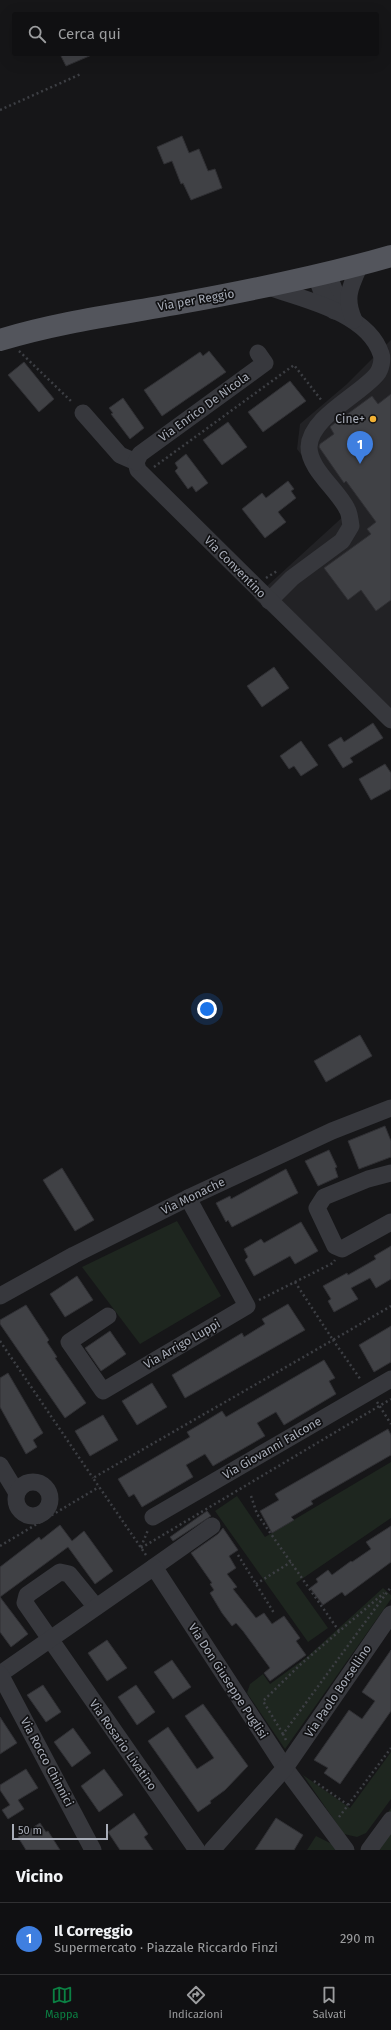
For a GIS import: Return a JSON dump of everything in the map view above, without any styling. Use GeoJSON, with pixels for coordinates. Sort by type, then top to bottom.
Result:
{"type":"FeatureCollection","features":[{"type":"Feature","properties":{"kind":"main road","name":"Via per Reggio"},"geometry":{"type":"LineString","coordinates":[[3,340],[60,325],[268,287],[322,275],[391,256]]}},
{"type":"Feature","properties":{"kind":"street"},"geometry":{"type":"LineString","coordinates":[[345,313],[349,289],[360,265]]}},
{"type":"Feature","properties":{"kind":"street"},"geometry":{"type":"LineString","coordinates":[[269,600],[292,578],[342,541],[351,526],[347,509],[314,463],[309,447],[316,425],[378,373],[387,359],[378,344],[323,295],[322,275]]}},
{"type":"Feature","properties":{"kind":"street"},"geometry":{"type":"LineString","coordinates":[[268,287],[345,313]]}},
{"type":"Feature","properties":{"kind":"street","name":"Via Enrico De Nicola"},"geometry":{"type":"LineString","coordinates":[[143,466],[140,454],[265,363],[258,353]]}},
{"type":"Feature","properties":{"kind":"street","name":"Via Conventino"},"geometry":{"type":"LineString","coordinates":[[83,413],[120,454],[143,466],[138,470],[391,720]]}},
{"type":"Feature","properties":{"kind":"street","name":"Via Monache"},"geometry":{"type":"LineString","coordinates":[[0,1296],[74,1255],[188,1198],[332,1131],[391,1108]]}},
{"type":"Feature","properties":{"kind":"street"},"geometry":{"type":"LineString","coordinates":[[391,1172],[368,1179],[324,1197],[317,1208],[335,1246],[342,1249],[391,1222]]}},
{"type":"Feature","properties":{"kind":"street"},"geometry":{"type":"LineString","coordinates":[[188,1198],[247,1306]]}},
{"type":"Feature","properties":{"kind":"street","name":"Via Arrigo Luppi"},"geometry":{"type":"LineString","coordinates":[[108,1316],[69,1342],[103,1390],[247,1306]]}},
{"type":"Feature","properties":{"kind":"street","name":"Via Giovanni Falcone"},"geometry":{"type":"LineString","coordinates":[[153,1517],[391,1379]]}},
{"type":"Feature","properties":{"kind":"street"},"geometry":{"type":"LineString","coordinates":[[0,1465],[17,1493]]}},
{"type":"Feature","properties":{"kind":"street"},"geometry":{"type":"LineString","coordinates":[[0,1674],[212,1526]]}},
{"type":"Feature","properties":{"kind":"street","name":"Via Don Giuseppe Puglisi"},"geometry":{"type":"LineString","coordinates":[[154,1567],[285,1768],[342,1844]]}},
{"type":"Feature","properties":{"kind":"street"},"geometry":{"type":"LineString","coordinates":[[50,1640],[25,1603],[27,1595],[60,1572],[69,1574],[96,1607]]}},
{"type":"Feature","properties":{"kind":"street","name":"Via Paolo Borsellino"},"geometry":{"type":"LineString","coordinates":[[285,1768],[391,1614]]}},
{"type":"Feature","properties":{"kind":"street","name":"Via Rosario Livatino"},"geometry":{"type":"LineString","coordinates":[[50,1640],[196,1850]]}},
{"type":"Feature","properties":{"kind":"street","name":"Via Rocco Chinnici"},"geometry":{"type":"LineString","coordinates":[[0,1674],[93,1850]]}},
{"type":"Feature","properties":{"kind":"street"},"geometry":{"type":"LineString","coordinates":[[212,1850],[285,1768]]}},
{"type":"Feature","properties":{"kind":"street"},"geometry":{"type":"LineString","coordinates":[[370,1850],[391,1820]]}},
{"type":"Feature","properties":{"kind":"path"},"geometry":{"type":"LineString","coordinates":[[0,110],[81,74]]}},
{"type":"Feature","properties":{"kind":"path"},"geometry":{"type":"LineString","coordinates":[[3,340],[83,413]]}},
{"type":"Feature","properties":{"kind":"path"},"geometry":{"type":"LineString","coordinates":[[143,466],[294,365],[326,407]]}},
{"type":"Feature","properties":{"kind":"path"},"geometry":{"type":"LineString","coordinates":[[263,580],[279,570]]}},
{"type":"Feature","properties":{"kind":"path"},"geometry":{"type":"LineString","coordinates":[[247,1306],[334,1263],[342,1249]]}},
{"type":"Feature","properties":{"kind":"path"},"geometry":{"type":"LineString","coordinates":[[295,1282],[391,1424]]}},
{"type":"Feature","properties":{"kind":"path"},"geometry":{"type":"LineString","coordinates":[[93,1478],[391,1306]]}},
{"type":"Feature","properties":{"kind":"path"},"geometry":{"type":"LineString","coordinates":[[0,1341],[154,1567]]}},
{"type":"Feature","properties":{"kind":"path"},"geometry":{"type":"LineString","coordinates":[[141,1548],[391,1399]]}},
{"type":"Feature","properties":{"kind":"path"},"geometry":{"type":"LineString","coordinates":[[0,1546],[99,1487]]}},
{"type":"Feature","properties":{"kind":"path"},"geometry":{"type":"LineString","coordinates":[[252,1496],[257,1514],[339,1631]]}},
{"type":"Feature","properties":{"kind":"path"},"geometry":{"type":"LineString","coordinates":[[141,1548],[153,1517]]}},
{"type":"Feature","properties":{"kind":"path"},"geometry":{"type":"LineString","coordinates":[[238,1555],[274,1613]]}},
{"type":"Feature","properties":{"kind":"path"},"geometry":{"type":"LineString","coordinates":[[256,1584],[290,1562]]}},
{"type":"Feature","properties":{"kind":"path"},"geometry":{"type":"LineString","coordinates":[[284,1734],[263,1702],[339,1631],[387,1590]]}},
{"type":"Feature","properties":{"kind":"path"},"geometry":{"type":"LineString","coordinates":[[342,1844],[342,1828],[338,1818],[391,1748]]}},
{"type":"Feature","properties":{"kind":"shaded area"},"geometry":{"type":"Polygon","coordinates":[[[391,340],[391,726],[254,598],[346,514],[297,449],[300,424],[347,384],[391,340]]]}},
{"type":"Feature","properties":{"kind":"shaded area"},"geometry":{"type":"Polygon","coordinates":[[[177,1221],[221,1296],[140,1344],[82,1267],[177,1221]]]}},
{"type":"Feature","properties":{"kind":"shaded area"},"geometry":{"type":"Polygon","coordinates":[[[391,1462],[391,1518],[296,1583],[328,1628],[308,1642],[215,1511],[237,1496],[265,1537],[391,1462]]]}},
{"type":"Feature","properties":{"kind":"shaded area"},"geometry":{"type":"Polygon","coordinates":[[[383,1588],[391,1595],[391,1599],[285,1749],[247,1693],[250,1684],[263,1674],[270,1684],[307,1657],[383,1588]]]}},
{"type":"Feature","properties":{"kind":"shaded area"},"geometry":{"type":"Polygon","coordinates":[[[391,1752],[391,1799],[366,1833],[357,1837],[344,1834],[303,1775],[350,1808],[391,1752]]]}},
{"type":"Feature","properties":{"kind":"shaded area"},"geometry":{"type":"Polygon","coordinates":[[[391,1808],[391,1850],[363,1850],[391,1808]]]}},
{"type":"Feature","properties":{"kind":"shaded area"},"geometry":{"type":"Polygon","coordinates":[[[316,1836],[336,1846],[337,1850],[307,1850],[316,1836]]]}},
{"type":"Feature","properties":{"kind":"building"},"geometry":{"type":"Polygon","coordinates":[[[61,56],[89,56],[66,66],[61,56]]]}},
{"type":"Feature","properties":{"kind":"building"},"geometry":{"type":"Polygon","coordinates":[[[182,136],[189,153],[199,149],[208,171],[215,169],[222,188],[191,200],[183,183],[181,184],[172,161],[164,164],[157,147],[182,136]]]}},
{"type":"Feature","properties":{"kind":"building"},"geometry":{"type":"Polygon","coordinates":[[[209,351],[226,372],[162,416],[144,390],[200,352],[203,356],[209,351]]]}},
{"type":"Feature","properties":{"kind":"building"},"geometry":{"type":"Polygon","coordinates":[[[24,362],[54,399],[39,412],[8,375],[24,362]]]}},
{"type":"Feature","properties":{"kind":"building"},"geometry":{"type":"Polygon","coordinates":[[[290,381],[306,401],[263,432],[248,412],[290,381]]]}},
{"type":"Feature","properties":{"kind":"building"},"geometry":{"type":"Polygon","coordinates":[[[391,394],[391,600],[376,611],[361,590],[348,600],[324,568],[371,534],[367,529],[376,522],[346,481],[344,483],[319,447],[320,444],[334,434],[330,427],[331,426],[372,396],[378,404],[391,394]]]}},
{"type":"Feature","properties":{"kind":"building"},"geometry":{"type":"Polygon","coordinates":[[[123,398],[144,428],[130,439],[111,414],[113,413],[109,408],[123,398]]]}},
{"type":"Feature","properties":{"kind":"building"},"geometry":{"type":"Polygon","coordinates":[[[228,422],[247,447],[222,465],[203,440],[228,422]]]}},
{"type":"Feature","properties":{"kind":"building"},"geometry":{"type":"Polygon","coordinates":[[[186,454],[208,483],[196,492],[192,486],[188,489],[175,471],[178,468],[175,463],[186,454]]]}},
{"type":"Feature","properties":{"kind":"building"},"geometry":{"type":"Polygon","coordinates":[[[288,481],[294,489],[291,491],[296,498],[278,512],[286,522],[265,538],[242,509],[262,493],[266,498],[288,481]]]}},
{"type":"Feature","properties":{"kind":"building"},"geometry":{"type":"Polygon","coordinates":[[[274,667],[289,688],[262,707],[247,686],[274,667]]]}},
{"type":"Feature","properties":{"kind":"building"},"geometry":{"type":"Polygon","coordinates":[[[373,723],[383,738],[350,758],[353,762],[343,768],[328,745],[341,737],[344,742],[373,723]]]}},
{"type":"Feature","properties":{"kind":"building"},"geometry":{"type":"Polygon","coordinates":[[[301,741],[318,765],[301,776],[294,766],[289,769],[280,756],[301,741]]]}},
{"type":"Feature","properties":{"kind":"building"},"geometry":{"type":"Polygon","coordinates":[[[385,764],[391,773],[391,789],[371,800],[359,779],[385,764]]]}},
{"type":"Feature","properties":{"kind":"building"},"geometry":{"type":"Polygon","coordinates":[[[360,1035],[372,1056],[326,1082],[314,1061],[360,1035]]]}},
{"type":"Feature","properties":{"kind":"building"},"geometry":{"type":"Polygon","coordinates":[[[385,1126],[391,1141],[391,1157],[359,1169],[348,1141],[385,1126]]]}},
{"type":"Feature","properties":{"kind":"building"},"geometry":{"type":"Polygon","coordinates":[[[329,1150],[337,1167],[335,1168],[338,1177],[318,1186],[305,1161],[329,1150]]]}},
{"type":"Feature","properties":{"kind":"building"},"geometry":{"type":"Polygon","coordinates":[[[62,1168],[94,1220],[75,1231],[43,1180],[62,1168]]]}},
{"type":"Feature","properties":{"kind":"building"},"geometry":{"type":"Polygon","coordinates":[[[286,1169],[298,1193],[232,1227],[228,1220],[226,1222],[216,1203],[230,1196],[231,1199],[286,1169]]]}},
{"type":"Feature","properties":{"kind":"building"},"geometry":{"type":"Polygon","coordinates":[[[301,1222],[318,1251],[295,1264],[290,1256],[254,1276],[245,1260],[248,1257],[244,1249],[261,1239],[264,1243],[301,1222]]]}},
{"type":"Feature","properties":{"kind":"building"},"geometry":{"type":"Polygon","coordinates":[[[391,1246],[391,1279],[376,1288],[370,1278],[351,1288],[358,1299],[334,1312],[328,1301],[331,1299],[323,1286],[347,1273],[348,1275],[376,1259],[374,1256],[391,1246]]]}},
{"type":"Feature","properties":{"kind":"building"},"geometry":{"type":"Polygon","coordinates":[[[77,1276],[93,1300],[65,1317],[50,1294],[77,1276]]]}},
{"type":"Feature","properties":{"kind":"building"},"geometry":{"type":"Polygon","coordinates":[[[288,1304],[305,1330],[185,1398],[172,1375],[242,1333],[244,1337],[265,1324],[262,1319],[288,1304]]]}},
{"type":"Feature","properties":{"kind":"building"},"geometry":{"type":"Polygon","coordinates":[[[26,1305],[49,1340],[47,1342],[57,1357],[55,1358],[86,1403],[65,1418],[0,1324],[0,1320],[26,1305]]]}},
{"type":"Feature","properties":{"kind":"building"},"geometry":{"type":"Polygon","coordinates":[[[391,1326],[391,1362],[374,1372],[359,1345],[391,1326]]]}},
{"type":"Feature","properties":{"kind":"building"},"geometry":{"type":"Polygon","coordinates":[[[110,1331],[126,1354],[101,1371],[85,1348],[110,1331]]]}},
{"type":"Feature","properties":{"kind":"building"},"geometry":{"type":"Polygon","coordinates":[[[324,1360],[335,1378],[329,1381],[336,1394],[284,1425],[276,1412],[257,1423],[265,1436],[213,1466],[205,1454],[186,1465],[193,1477],[142,1507],[134,1494],[129,1497],[118,1479],[190,1437],[187,1432],[222,1411],[226,1417],[324,1360]]]}},
{"type":"Feature","properties":{"kind":"building"},"geometry":{"type":"Polygon","coordinates":[[[8,1373],[43,1433],[33,1440],[37,1447],[26,1454],[0,1407],[0,1378],[8,1373]]]}},
{"type":"Feature","properties":{"kind":"building"},"geometry":{"type":"Polygon","coordinates":[[[152,1383],[167,1407],[137,1425],[122,1401],[152,1383]]]}},
{"type":"Feature","properties":{"kind":"building"},"geometry":{"type":"Polygon","coordinates":[[[103,1415],[118,1440],[90,1456],[75,1431],[103,1415]]]}},
{"type":"Feature","properties":{"kind":"building"},"geometry":{"type":"Polygon","coordinates":[[[388,1429],[391,1435],[391,1455],[311,1501],[313,1504],[291,1517],[294,1520],[272,1533],[260,1511],[279,1500],[275,1494],[388,1429]]]}},
{"type":"Feature","properties":{"kind":"building"},"geometry":{"type":"Polygon","coordinates":[[[207,1511],[211,1516],[173,1541],[170,1537],[207,1511]]]}},
{"type":"Feature","properties":{"kind":"building"},"geometry":{"type":"Polygon","coordinates":[[[60,1525],[72,1541],[84,1531],[113,1571],[95,1584],[68,1547],[0,1597],[0,1567],[39,1537],[41,1540],[60,1525]]]}},
{"type":"Feature","properties":{"kind":"building"},"geometry":{"type":"Polygon","coordinates":[[[391,1526],[391,1562],[345,1596],[342,1592],[323,1605],[310,1588],[318,1582],[316,1579],[328,1570],[332,1575],[371,1549],[366,1542],[391,1526]]]}},
{"type":"Feature","properties":{"kind":"building"},"geometry":{"type":"Polygon","coordinates":[[[223,1528],[238,1550],[229,1556],[236,1568],[227,1574],[237,1587],[233,1589],[256,1618],[264,1613],[272,1624],[284,1616],[300,1638],[296,1641],[306,1655],[270,1681],[264,1673],[270,1668],[243,1631],[236,1623],[232,1626],[222,1613],[210,1593],[214,1590],[210,1584],[212,1583],[191,1553],[218,1534],[223,1528]]]}},
{"type":"Feature","properties":{"kind":"building"},"geometry":{"type":"Polygon","coordinates":[[[0,1597],[28,1634],[11,1647],[0,1632],[0,1597]]]}},
{"type":"Feature","properties":{"kind":"building"},"geometry":{"type":"Polygon","coordinates":[[[107,1640],[127,1668],[107,1681],[88,1653],[107,1640]]]}},
{"type":"Feature","properties":{"kind":"building"},"geometry":{"type":"Polygon","coordinates":[[[391,1650],[391,1711],[340,1784],[324,1773],[328,1768],[314,1760],[349,1710],[362,1719],[375,1701],[362,1692],[391,1650]]]}},
{"type":"Feature","properties":{"kind":"building"},"geometry":{"type":"Polygon","coordinates":[[[172,1660],[191,1687],[173,1699],[154,1672],[172,1660]]]}},
{"type":"Feature","properties":{"kind":"building"},"geometry":{"type":"Polygon","coordinates":[[[43,1685],[61,1712],[46,1722],[27,1695],[43,1685]]]}},
{"type":"Feature","properties":{"kind":"building"},"geometry":{"type":"Polygon","coordinates":[[[136,1685],[155,1712],[137,1725],[118,1697],[136,1685]]]}},
{"type":"Feature","properties":{"kind":"building"},"geometry":{"type":"Polygon","coordinates":[[[203,1704],[248,1766],[225,1790],[210,1801],[211,1803],[198,1812],[148,1741],[168,1727],[197,1769],[214,1758],[185,1716],[203,1704]]]}},
{"type":"Feature","properties":{"kind":"building"},"geometry":{"type":"Polygon","coordinates":[[[0,1717],[17,1743],[0,1754],[0,1717]]]}},
{"type":"Feature","properties":{"kind":"building"},"geometry":{"type":"Polygon","coordinates":[[[73,1728],[91,1753],[72,1767],[54,1742],[73,1728]]]}},
{"type":"Feature","properties":{"kind":"building"},"geometry":{"type":"Polygon","coordinates":[[[26,1769],[38,1788],[18,1800],[24,1809],[8,1819],[2,1810],[10,1805],[0,1790],[0,1785],[26,1769]]]}},
{"type":"Feature","properties":{"kind":"building"},"geometry":{"type":"Polygon","coordinates":[[[104,1769],[123,1795],[99,1812],[81,1786],[104,1769]]]}},
{"type":"Feature","properties":{"kind":"building"},"geometry":{"type":"Polygon","coordinates":[[[134,1813],[148,1834],[144,1837],[153,1850],[120,1850],[108,1832],[134,1813]]]}},
{"type":"Feature","properties":{"kind":"building"},"geometry":{"type":"Polygon","coordinates":[[[276,1818],[303,1835],[294,1850],[255,1850],[276,1818]]]}},
{"type":"Feature","properties":{"kind":"building"},"geometry":{"type":"Polygon","coordinates":[[[40,1823],[46,1832],[48,1831],[60,1850],[26,1850],[18,1837],[40,1823]]]}},
{"type":"Feature","properties":{"kind":"place","name":"Cine+"},"geometry":{"type":"Point","coordinates":[373,419]}},
{"type":"Feature","properties":{"kind":"place","name":"Il Correggio"},"geometry":{"type":"Point","coordinates":[360,464]}}]}
